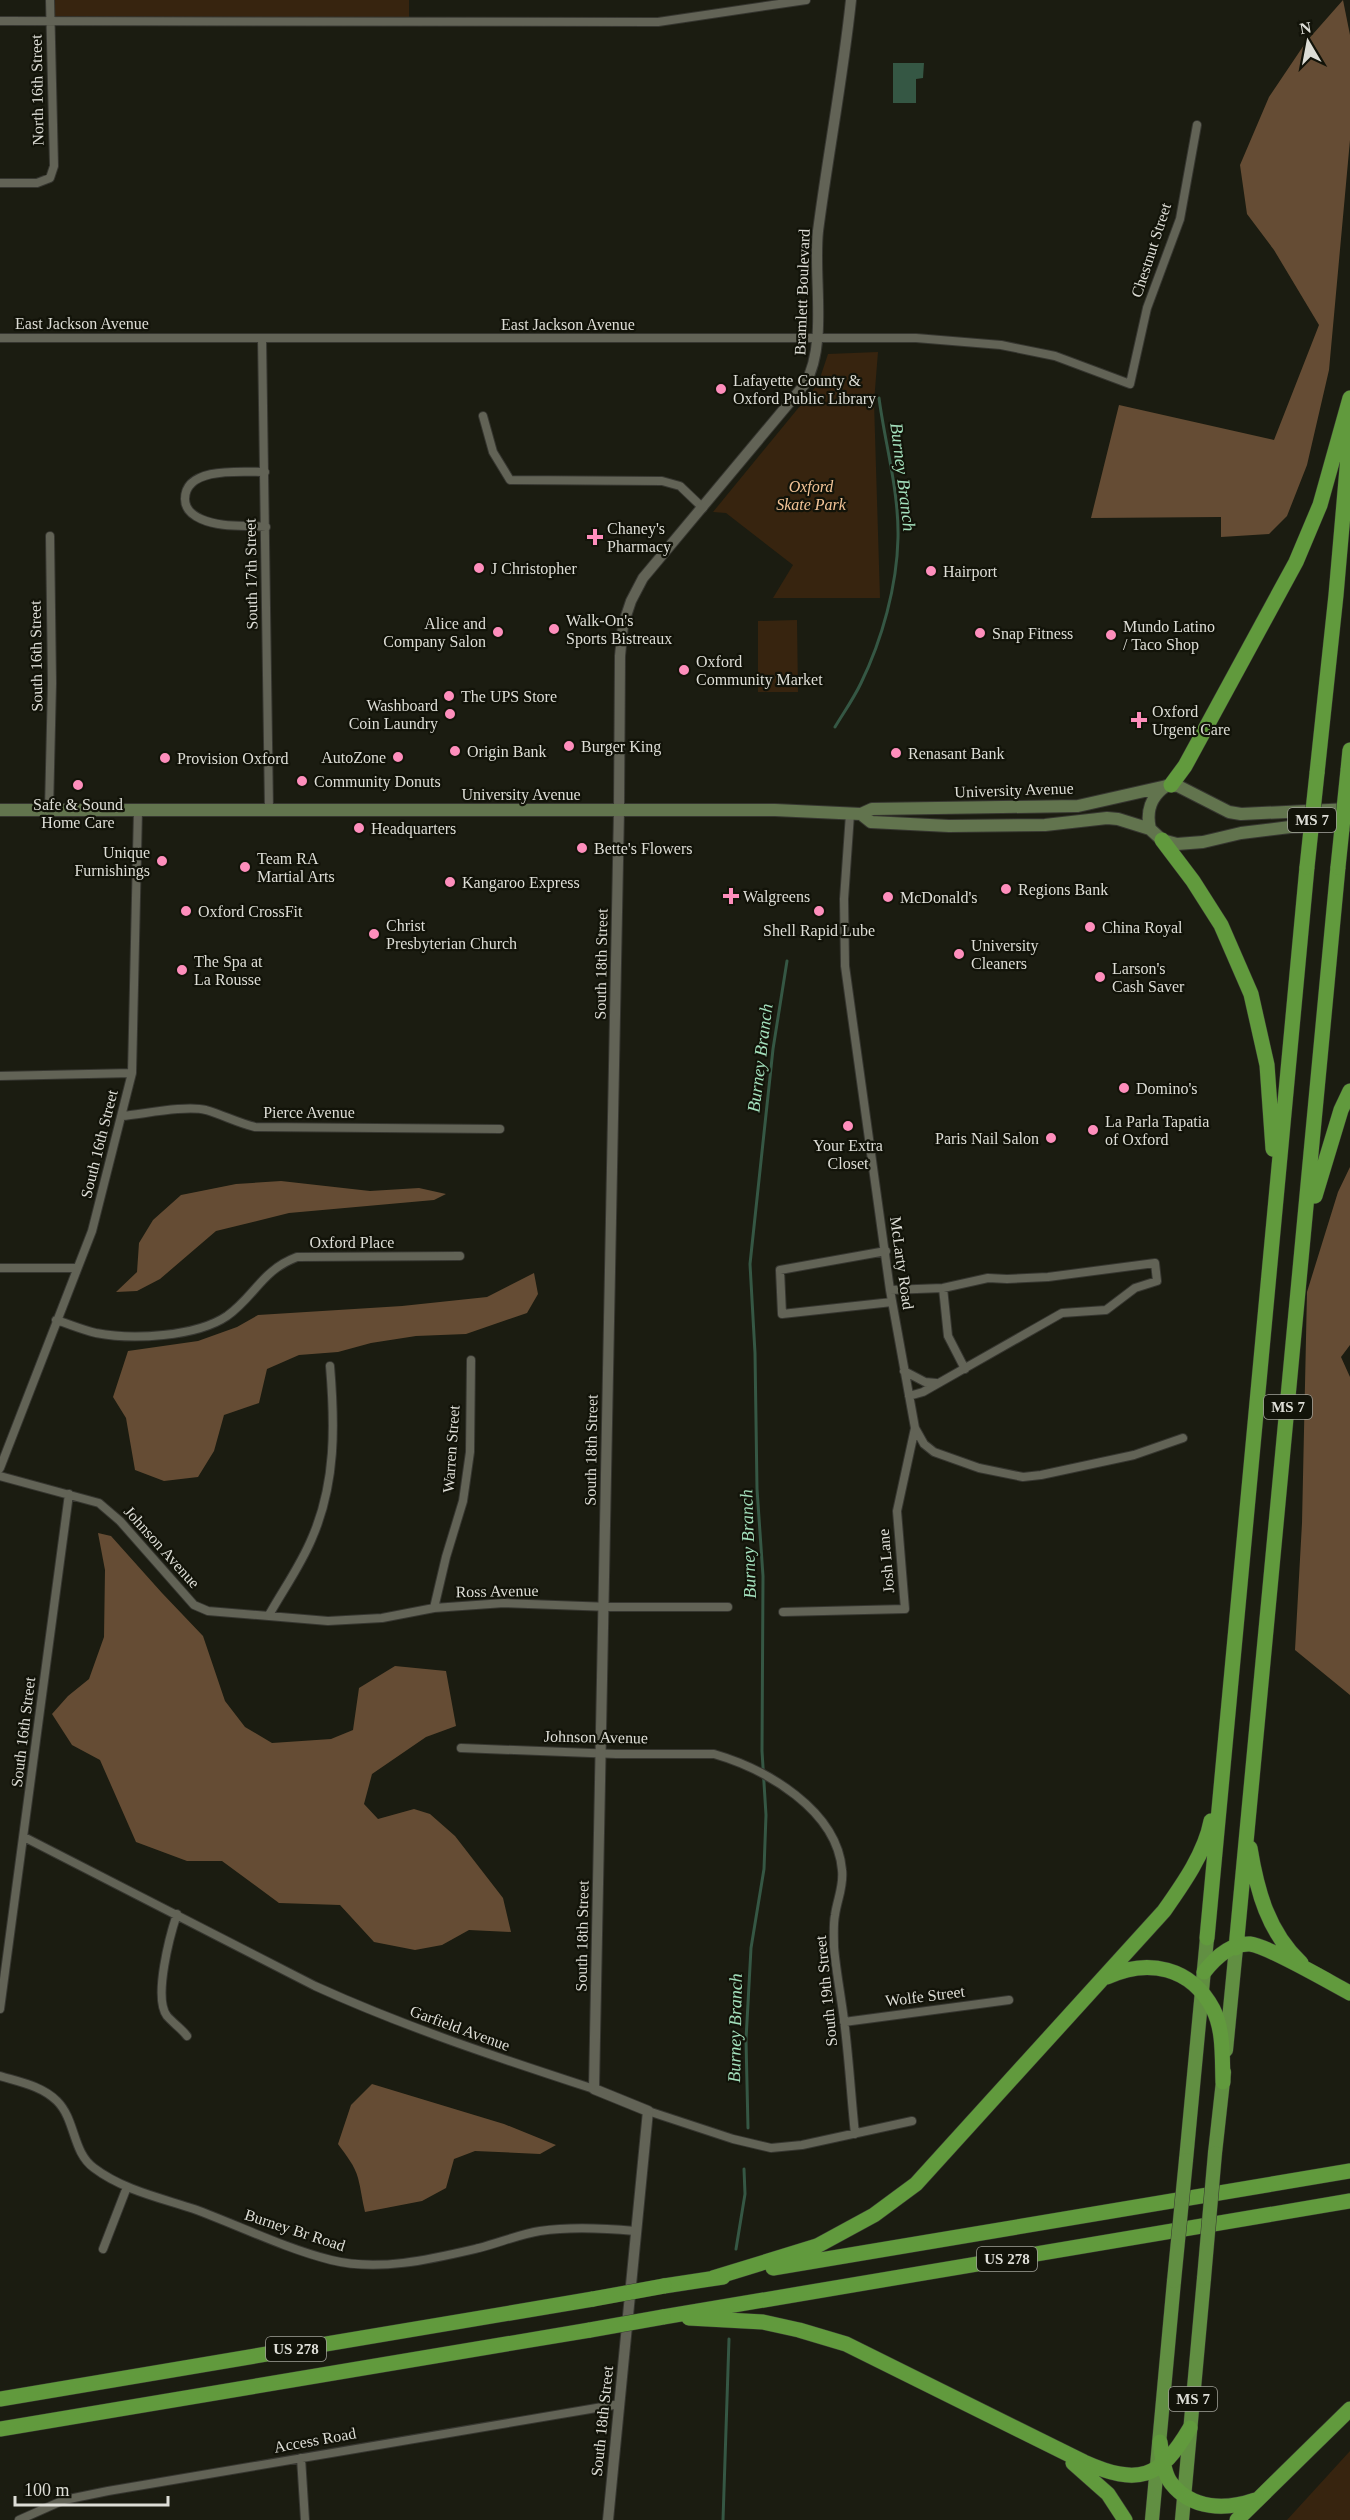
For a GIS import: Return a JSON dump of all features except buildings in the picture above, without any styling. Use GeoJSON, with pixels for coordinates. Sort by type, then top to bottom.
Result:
{"type":"FeatureCollection","features":[{"type":"Feature","properties":{"kind":"highway"},"geometry":{"type":"LineString","coordinates":[[1169,785],[1185,766],[1296,562],[1320,505],[1350,398]]}},
{"type":"Feature","properties":{"kind":"highway","name":"MS 7"},"geometry":{"type":"LineString","coordinates":[[1160,2442],[1307,867],[1336,595],[1350,434]]}},
{"type":"Feature","properties":{"kind":"highway","name":"MS 7"},"geometry":{"type":"LineString","coordinates":[[1182,2520],[1215,2153],[1350,750]]}},
{"type":"Feature","properties":{"kind":"highway"},"geometry":{"type":"LineString","coordinates":[[1162,840],[1193,880],[1221,925],[1251,994],[1267,1065],[1277,1188]]}},
{"type":"Feature","properties":{"kind":"highway"},"geometry":{"type":"LineString","coordinates":[[1302,1264],[1316,1188],[1341,1110],[1350,1091]]}},
{"type":"Feature","properties":{"kind":"highway"},"geometry":{"type":"LineString","coordinates":[[713,2278],[817,2246],[874,2215],[935,2165],[1164,1911],[1181,1887],[1210,1826],[1223,1762]]}},
{"type":"Feature","properties":{"kind":"highway"},"geometry":{"type":"LineString","coordinates":[[1247,1825],[1253,1864],[1268,1920],[1292,1955],[1309,1972]]}},
{"type":"Feature","properties":{"kind":"highway"},"geometry":{"type":"LineString","coordinates":[[1204,1972],[1218,1955],[1250,1944],[1269,1951],[1350,1994]]}},
{"type":"Feature","properties":{"kind":"highway"},"geometry":{"type":"LineString","coordinates":[[1100,1980],[1122,1970],[1155,1966],[1174,1972],[1202,1993],[1214,2011],[1222,2046],[1223,2082]]}},
{"type":"Feature","properties":{"kind":"highway","name":"US 278"},"geometry":{"type":"LineString","coordinates":[[0,2399],[1350,2171]]}},
{"type":"Feature","properties":{"kind":"highway","name":"US 278"},"geometry":{"type":"LineString","coordinates":[[0,2429],[1350,2201]]}},
{"type":"Feature","properties":{"kind":"highway"},"geometry":{"type":"LineString","coordinates":[[666,2317],[763,2322],[846,2344],[1102,2470],[1121,2475],[1134,2475],[1160,2467],[1178,2448],[1190,2428]]}},
{"type":"Feature","properties":{"kind":"highway"},"geometry":{"type":"LineString","coordinates":[[1237,2520],[1350,2409]]}},
{"type":"Feature","properties":{"kind":"highway"},"geometry":{"type":"LineString","coordinates":[[1152,2520],[1160,2467],[1160,2442]]}},
{"type":"Feature","properties":{"kind":"highway"},"geometry":{"type":"LineString","coordinates":[[1052,2446],[1108,2494],[1125,2520]]}},
{"type":"Feature","properties":{"kind":"highway"},"geometry":{"type":"LineString","coordinates":[[1160,2467],[1170,2482],[1184,2494],[1205,2505],[1224,2508],[1237,2507],[1258,2499]]}},
{"type":"Feature","properties":{"kind":"main road"},"geometry":{"type":"LineString","coordinates":[[1150,829],[1148,820],[1154,796],[1169,785],[1178,786],[1228,812],[1241,814],[1350,809]]}},
{"type":"Feature","properties":{"kind":"main road","name":"University Avenue"},"geometry":{"type":"LineString","coordinates":[[0,810],[775,810],[856,814],[872,809],[1078,806],[1169,785]]}},
{"type":"Feature","properties":{"kind":"main road","name":"University Avenue"},"geometry":{"type":"LineString","coordinates":[[856,814],[871,822],[949,826],[1045,825],[1107,818],[1150,829],[1162,840]]}},
{"type":"Feature","properties":{"kind":"main road"},"geometry":{"type":"LineString","coordinates":[[1162,840],[1177,844],[1193,843],[1242,833],[1290,827],[1350,825]]}},
{"type":"Feature","properties":{"kind":"street","name":"North 16th Street"},"geometry":{"type":"LineString","coordinates":[[0,183],[37,183],[50,178],[54,166],[50,0]]}},
{"type":"Feature","properties":{"kind":"street"},"geometry":{"type":"LineString","coordinates":[[0,21],[658,22],[806,0]]}},
{"type":"Feature","properties":{"kind":"street","name":"Bramlett Boulevard"},"geometry":{"type":"LineString","coordinates":[[619,810],[620,656],[623,625],[643,578],[805,384],[812,372],[817,339],[818,233],[852,0]]}},
{"type":"Feature","properties":{"kind":"street","name":"Chestnut Street"},"geometry":{"type":"LineString","coordinates":[[1130,384],[1147,308],[1180,219],[1197,125]]}},
{"type":"Feature","properties":{"kind":"street","name":"East Jackson Avenue"},"geometry":{"type":"LineString","coordinates":[[0,338],[916,338],[991,342],[1055,356],[1130,384]]}},
{"type":"Feature","properties":{"kind":"street","name":"South 17th Street"},"geometry":{"type":"LineString","coordinates":[[262,338],[269,810]]}},
{"type":"Feature","properties":{"kind":"street"},"geometry":{"type":"LineString","coordinates":[[483,416],[493,452],[510,480],[662,481],[680,486],[703,508]]}},
{"type":"Feature","properties":{"kind":"street"},"geometry":{"type":"LineString","coordinates":[[265,472],[210,473],[191,483],[185,492],[185,503],[188,511],[201,519],[221,524],[266,527]]}},
{"type":"Feature","properties":{"kind":"street","name":"South 16th Street"},"geometry":{"type":"LineString","coordinates":[[49,810],[52,683],[50,536]]}},
{"type":"Feature","properties":{"kind":"street","name":"South 16th Street"},"geometry":{"type":"LineString","coordinates":[[0,1468],[92,1231],[132,1073],[138,810]]}},
{"type":"Feature","properties":{"kind":"street","name":"South 18th Street"},"geometry":{"type":"LineString","coordinates":[[594,2090],[619,810]]}},
{"type":"Feature","properties":{"kind":"street","name":"McLarty Road"},"geometry":{"type":"LineString","coordinates":[[856,814],[844,899],[845,966],[890,1290],[915,1428],[924,1444],[934,1452],[985,1470],[1023,1477],[1134,1455],[1183,1438]]}},
{"type":"Feature","properties":{"kind":"street"},"geometry":{"type":"LineString","coordinates":[[0,1076],[132,1073]]}},
{"type":"Feature","properties":{"kind":"street","name":"Pierce Avenue"},"geometry":{"type":"LineString","coordinates":[[122,1116],[205,1109],[237,1123],[255,1127],[500,1129]]}},
{"type":"Feature","properties":{"kind":"street"},"geometry":{"type":"LineString","coordinates":[[886,1251],[780,1270],[782,1314],[892,1302]]}},
{"type":"Feature","properties":{"kind":"street","name":"Oxford Place"},"geometry":{"type":"LineString","coordinates":[[56,1320],[96,1333],[128,1336],[194,1330],[227,1316],[243,1302],[269,1272],[280,1263],[297,1257],[460,1256]]}},
{"type":"Feature","properties":{"kind":"street"},"geometry":{"type":"LineString","coordinates":[[890,1290],[943,1288],[988,1278],[1048,1277],[1155,1263],[1157,1281],[1135,1288],[1106,1310],[1062,1313],[923,1392],[909,1396]]}},
{"type":"Feature","properties":{"kind":"street"},"geometry":{"type":"LineString","coordinates":[[0,1268],[78,1268]]}},
{"type":"Feature","properties":{"kind":"street"},"geometry":{"type":"LineString","coordinates":[[943,1288],[948,1336],[965,1369]]}},
{"type":"Feature","properties":{"kind":"street","name":"Warren Street"},"geometry":{"type":"LineString","coordinates":[[434,1608],[463,1501],[470,1452],[471,1360]]}},
{"type":"Feature","properties":{"kind":"street"},"geometry":{"type":"LineString","coordinates":[[269,1615],[312,1539],[323,1503],[333,1456],[335,1418],[330,1366]]}},
{"type":"Feature","properties":{"kind":"street"},"geometry":{"type":"LineString","coordinates":[[904,1371],[925,1382],[937,1383]]}},
{"type":"Feature","properties":{"kind":"street","name":"Josh Lane"},"geometry":{"type":"LineString","coordinates":[[783,1612],[905,1609],[897,1511],[915,1428]]}},
{"type":"Feature","properties":{"kind":"street","name":"Johnson Avenue"},"geometry":{"type":"LineString","coordinates":[[0,1476],[99,1503],[120,1521],[194,1605],[208,1611],[269,1615]]}},
{"type":"Feature","properties":{"kind":"street","name":"South 16th Street"},"geometry":{"type":"LineString","coordinates":[[0,2009],[69,1494]]}},
{"type":"Feature","properties":{"kind":"street","name":"Ross Avenue"},"geometry":{"type":"LineString","coordinates":[[269,1615],[328,1621],[382,1618],[434,1608],[504,1603],[728,1607]]}},
{"type":"Feature","properties":{"kind":"street","name":"Johnson Avenue"},"geometry":{"type":"LineString","coordinates":[[461,1748],[714,1754],[729,1758]]}},
{"type":"Feature","properties":{"kind":"street","name":"South 19th Street"},"geometry":{"type":"LineString","coordinates":[[729,1758],[774,1779],[793,1792],[823,1823],[836,1847],[842,1870],[841,1891],[835,1916],[834,1948],[855,2134]]}},
{"type":"Feature","properties":{"kind":"street","name":"Garfield Avenue"},"geometry":{"type":"LineString","coordinates":[[24,1837],[315,1986],[360,2006],[431,2035],[733,2139],[771,2148],[802,2145],[912,2121]]}},
{"type":"Feature","properties":{"kind":"street"},"geometry":{"type":"LineString","coordinates":[[177,1914],[164,1966],[163,2005],[166,2015],[188,2036]]}},
{"type":"Feature","properties":{"kind":"street","name":"Wolfe Street"},"geometry":{"type":"LineString","coordinates":[[844,2022],[1009,2000]]}},
{"type":"Feature","properties":{"kind":"street","name":"Burney Br Road"},"geometry":{"type":"LineString","coordinates":[[0,2076],[38,2088],[58,2102],[68,2118],[79,2150],[92,2167],[127,2187],[196,2210],[264,2238],[332,2260],[382,2266],[478,2248],[540,2231],[593,2227],[636,2232]]}},
{"type":"Feature","properties":{"kind":"street","name":"South 18th Street"},"geometry":{"type":"LineString","coordinates":[[608,2520],[648,2110]]}},
{"type":"Feature","properties":{"kind":"street"},"geometry":{"type":"LineString","coordinates":[[103,2249],[127,2187]]}},
{"type":"Feature","properties":{"kind":"street","name":"Access Road"},"geometry":{"type":"LineString","coordinates":[[19,2520],[64,2500],[620,2404]]}},
{"type":"Feature","properties":{"kind":"street"},"geometry":{"type":"LineString","coordinates":[[301,2458],[305,2520]]}},
{"type":"Feature","properties":{"kind":"green space"},"geometry":{"type":"Polygon","coordinates":[[[50,0],[409,0],[409,22],[50,21],[50,0]]]}},
{"type":"Feature","properties":{"kind":"green space","name":"Oxford Skate Park"},"geometry":{"type":"Polygon","coordinates":[[[878,352],[874,402],[880,598],[773,598],[793,565],[726,513],[713,512],[818,384],[828,354],[878,352]]]}},
{"type":"Feature","properties":{"kind":"green space"},"geometry":{"type":"Polygon","coordinates":[[[797,620],[798,692],[758,692],[758,621],[797,620]]]}},
{"type":"Feature","properties":{"kind":"green space"},"geometry":{"type":"Polygon","coordinates":[[[1350,2451],[1350,2520],[1287,2520],[1350,2451]]]}},
{"type":"Feature","properties":{"kind":"shaded area"},"geometry":{"type":"Polygon","coordinates":[[[1343,0],[1350,35],[1350,140],[1329,370],[1307,465],[1287,516],[1269,534],[1221,537],[1221,517],[1091,518],[1119,405],[1274,440],[1319,325],[1274,250],[1247,214],[1240,165],[1269,97],[1306,42],[1343,0]]]}},
{"type":"Feature","properties":{"kind":"shaded area"},"geometry":{"type":"Polygon","coordinates":[[[893,63],[924,63],[923,78],[916,79],[916,103],[893,103],[893,63]]]}},
{"type":"Feature","properties":{"kind":"shaded area"},"geometry":{"type":"Polygon","coordinates":[[[1350,1167],[1350,1345],[1341,1357],[1350,1377],[1350,1695],[1295,1650],[1302,1523],[1307,1292],[1338,1192],[1350,1167]]]}},
{"type":"Feature","properties":{"kind":"shaded area"},"geometry":{"type":"Polygon","coordinates":[[[281,1181],[370,1191],[419,1188],[446,1194],[434,1200],[289,1213],[216,1231],[160,1279],[137,1291],[116,1292],[137,1272],[139,1243],[153,1220],[181,1195],[236,1184],[281,1181]]]}},
{"type":"Feature","properties":{"kind":"shaded area"},"geometry":{"type":"Polygon","coordinates":[[[534,1273],[538,1294],[527,1313],[466,1334],[416,1336],[371,1343],[338,1352],[299,1355],[267,1369],[259,1403],[224,1415],[214,1451],[198,1477],[164,1481],[135,1470],[126,1418],[113,1397],[128,1351],[198,1341],[237,1327],[258,1315],[402,1306],[487,1297],[534,1273]]]}},
{"type":"Feature","properties":{"kind":"shaded area"},"geometry":{"type":"Polygon","coordinates":[[[98,1533],[111,1536],[203,1636],[225,1701],[245,1727],[272,1743],[331,1739],[353,1730],[359,1688],[395,1666],[446,1671],[456,1726],[426,1737],[372,1774],[364,1804],[378,1819],[414,1809],[430,1814],[455,1836],[503,1898],[511,1932],[469,1930],[442,1945],[415,1950],[374,1942],[340,1905],[279,1903],[222,1861],[187,1861],[136,1842],[100,1760],[72,1745],[52,1714],[68,1696],[89,1679],[104,1637],[105,1570],[98,1533]]]}},
{"type":"Feature","properties":{"kind":"shaded area"},"geometry":{"type":"Polygon","coordinates":[[[372,2084],[504,2124],[556,2145],[540,2154],[475,2151],[454,2159],[446,2188],[422,2201],[365,2212],[357,2174],[338,2144],[351,2105],[372,2084]]]}},
{"type":"Feature","properties":{"kind":"waterway","name":"Burney Branch"},"geometry":{"type":"LineString","coordinates":[[835,727],[858,689],[876,649],[895,575],[898,520],[879,398]]}},
{"type":"Feature","properties":{"kind":"waterway","name":"Burney Branch"},"geometry":{"type":"LineString","coordinates":[[748,2128],[746,2040],[751,1948],[764,1869],[766,1815],[762,1751],[763,1576],[757,1489],[755,1353],[750,1264],[773,1049],[787,961]]}},
{"type":"Feature","properties":{"kind":"waterway","name":"Burney Branch"},"geometry":{"type":"LineString","coordinates":[[736,2249],[745,2194],[744,2169]]}},
{"type":"Feature","properties":{"kind":"waterway","name":"Burney Branch"},"geometry":{"type":"LineString","coordinates":[[723,2520],[729,2339]]}},
{"type":"Feature","properties":{"kind":"place","name":"Lafayette County & Oxford Public Library"},"geometry":{"type":"Point","coordinates":[721,389]}},
{"type":"Feature","properties":{"kind":"place","name":"Chaney's Pharmacy"},"geometry":{"type":"Point","coordinates":[595,537]}},
{"type":"Feature","properties":{"kind":"place","name":"J Christopher"},"geometry":{"type":"Point","coordinates":[479,568]}},
{"type":"Feature","properties":{"kind":"place","name":"Hairport"},"geometry":{"type":"Point","coordinates":[931,571]}},
{"type":"Feature","properties":{"kind":"place","name":"Walk-On's Sports Bistreaux"},"geometry":{"type":"Point","coordinates":[554,629]}},
{"type":"Feature","properties":{"kind":"place","name":"Alice and Company Salon"},"geometry":{"type":"Point","coordinates":[498,632]}},
{"type":"Feature","properties":{"kind":"place","name":"Snap Fitness"},"geometry":{"type":"Point","coordinates":[980,633]}},
{"type":"Feature","properties":{"kind":"place","name":"Mundo Latino / Taco Shop"},"geometry":{"type":"Point","coordinates":[1111,635]}},
{"type":"Feature","properties":{"kind":"place","name":"Oxford Community Market"},"geometry":{"type":"Point","coordinates":[684,670]}},
{"type":"Feature","properties":{"kind":"place","name":"The UPS Store"},"geometry":{"type":"Point","coordinates":[449,696]}},
{"type":"Feature","properties":{"kind":"place","name":"Washboard Coin Laundry"},"geometry":{"type":"Point","coordinates":[450,714]}},
{"type":"Feature","properties":{"kind":"place","name":"Oxford Urgent Care"},"geometry":{"type":"Point","coordinates":[1139,720]}},
{"type":"Feature","properties":{"kind":"place","name":"Burger King"},"geometry":{"type":"Point","coordinates":[569,746]}},
{"type":"Feature","properties":{"kind":"place","name":"Origin Bank"},"geometry":{"type":"Point","coordinates":[455,751]}},
{"type":"Feature","properties":{"kind":"place","name":"Renasant Bank"},"geometry":{"type":"Point","coordinates":[896,753]}},
{"type":"Feature","properties":{"kind":"place","name":"AutoZone"},"geometry":{"type":"Point","coordinates":[398,757]}},
{"type":"Feature","properties":{"kind":"place","name":"Provision Oxford"},"geometry":{"type":"Point","coordinates":[165,758]}},
{"type":"Feature","properties":{"kind":"place","name":"Community Donuts"},"geometry":{"type":"Point","coordinates":[302,781]}},
{"type":"Feature","properties":{"kind":"place","name":"Safe & Sound Home Care"},"geometry":{"type":"Point","coordinates":[78,785]}},
{"type":"Feature","properties":{"kind":"place","name":"Headquarters"},"geometry":{"type":"Point","coordinates":[359,828]}},
{"type":"Feature","properties":{"kind":"place","name":"Bette's Flowers"},"geometry":{"type":"Point","coordinates":[582,848]}},
{"type":"Feature","properties":{"kind":"place","name":"Unique Furnishings"},"geometry":{"type":"Point","coordinates":[162,861]}},
{"type":"Feature","properties":{"kind":"place","name":"Team RA Martial Arts"},"geometry":{"type":"Point","coordinates":[245,867]}},
{"type":"Feature","properties":{"kind":"place","name":"Kangaroo Express"},"geometry":{"type":"Point","coordinates":[450,882]}},
{"type":"Feature","properties":{"kind":"place","name":"Regions Bank"},"geometry":{"type":"Point","coordinates":[1006,889]}},
{"type":"Feature","properties":{"kind":"place","name":"Walgreens"},"geometry":{"type":"Point","coordinates":[731,896]}},
{"type":"Feature","properties":{"kind":"place","name":"McDonald's"},"geometry":{"type":"Point","coordinates":[888,897]}},
{"type":"Feature","properties":{"kind":"place","name":"Oxford CrossFit"},"geometry":{"type":"Point","coordinates":[186,911]}},
{"type":"Feature","properties":{"kind":"place","name":"Shell Rapid Lube"},"geometry":{"type":"Point","coordinates":[819,911]}},
{"type":"Feature","properties":{"kind":"place","name":"China Royal"},"geometry":{"type":"Point","coordinates":[1090,927]}},
{"type":"Feature","properties":{"kind":"place","name":"Christ Presbyterian Church"},"geometry":{"type":"Point","coordinates":[374,934]}},
{"type":"Feature","properties":{"kind":"place","name":"University Cleaners"},"geometry":{"type":"Point","coordinates":[959,954]}},
{"type":"Feature","properties":{"kind":"place","name":"The Spa at La Rousse"},"geometry":{"type":"Point","coordinates":[182,970]}},
{"type":"Feature","properties":{"kind":"place","name":"Larson's Cash Saver"},"geometry":{"type":"Point","coordinates":[1100,977]}},
{"type":"Feature","properties":{"kind":"place","name":"Domino's"},"geometry":{"type":"Point","coordinates":[1124,1088]}},
{"type":"Feature","properties":{"kind":"place","name":"Your Extra Closet"},"geometry":{"type":"Point","coordinates":[848,1126]}},
{"type":"Feature","properties":{"kind":"place","name":"La Parla Tapatia of Oxford"},"geometry":{"type":"Point","coordinates":[1093,1130]}},
{"type":"Feature","properties":{"kind":"place","name":"Paris Nail Salon"},"geometry":{"type":"Point","coordinates":[1051,1138]}}]}
